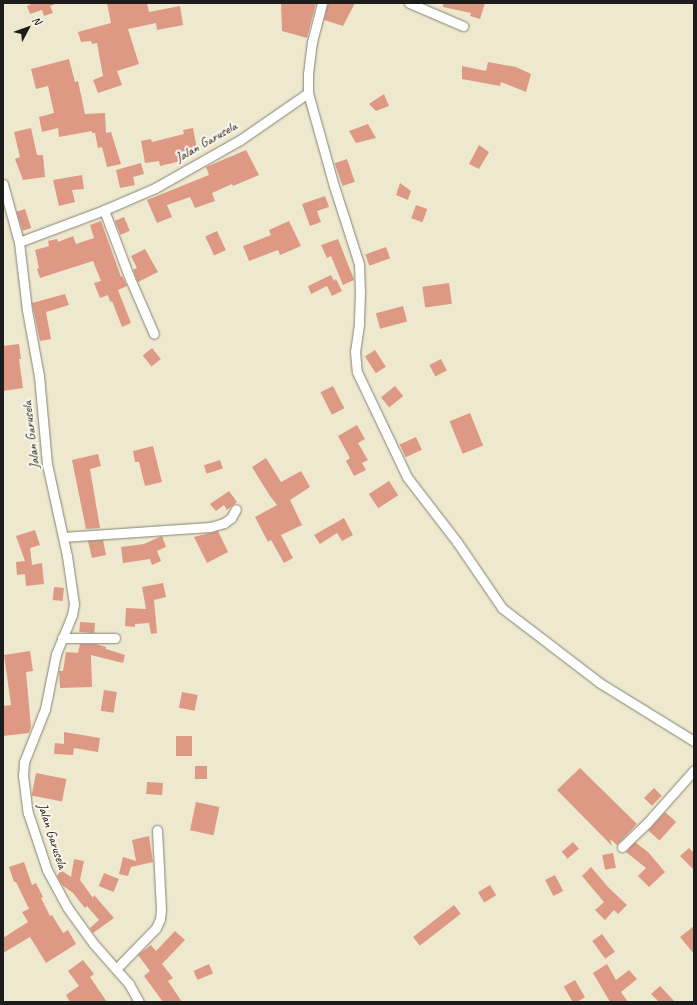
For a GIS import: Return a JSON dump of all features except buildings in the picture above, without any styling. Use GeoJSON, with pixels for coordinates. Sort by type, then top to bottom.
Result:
{"type":"FeatureCollection","features":[{"type":"Feature","properties":{"kind":"street"},"geometry":{"type":"LineString","coordinates":[[322,3],[312,42],[308,74],[308,93],[334,186],[359,264],[359,324],[355,352],[357,372],[407,477],[457,542],[502,608],[600,683],[694,741]]}},
{"type":"Feature","properties":{"kind":"street"},"geometry":{"type":"LineString","coordinates":[[409,3],[463,26]]}},
{"type":"Feature","properties":{"kind":"street","name":"Jalan Garusela"},"geometry":{"type":"LineString","coordinates":[[139,1002],[129,984],[93,943],[68,907],[47,870],[28,813],[23,775],[24,762],[45,709],[56,654],[72,615],[74,604],[63,537],[47,464],[38,376],[27,310],[19,242],[104,210],[155,188],[240,140],[308,93]]}},
{"type":"Feature","properties":{"kind":"street"},"geometry":{"type":"LineString","coordinates":[[3,184],[19,242]]}},
{"type":"Feature","properties":{"kind":"street"},"geometry":{"type":"LineString","coordinates":[[104,210],[128,274],[154,334]]}},
{"type":"Feature","properties":{"kind":"street"},"geometry":{"type":"LineString","coordinates":[[63,537],[210,527],[224,523],[231,518],[236,509]]}},
{"type":"Feature","properties":{"kind":"street"},"geometry":{"type":"LineString","coordinates":[[62,638],[115,638]]}},
{"type":"Feature","properties":{"kind":"street"},"geometry":{"type":"LineString","coordinates":[[622,847],[647,823],[694,770]]}},
{"type":"Feature","properties":{"kind":"street"},"geometry":{"type":"LineString","coordinates":[[116,968],[156,928],[160,919],[161,909],[158,830]]}}]}
